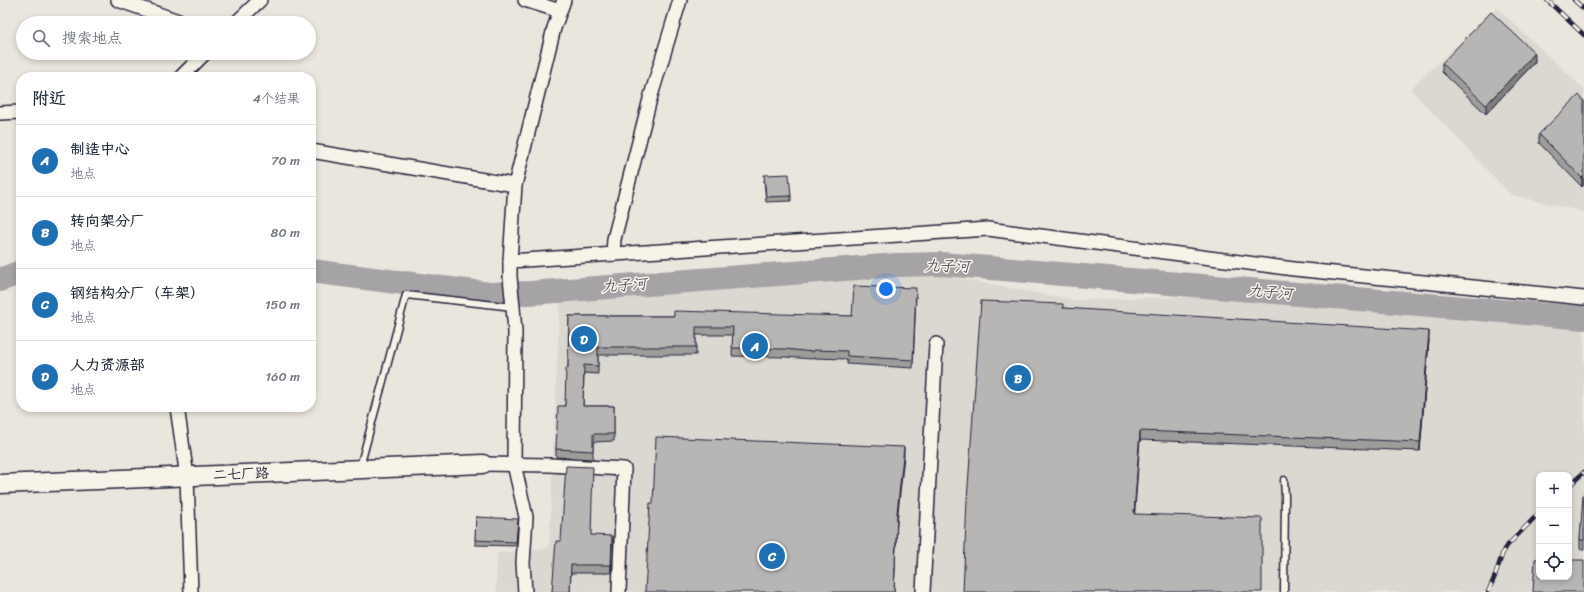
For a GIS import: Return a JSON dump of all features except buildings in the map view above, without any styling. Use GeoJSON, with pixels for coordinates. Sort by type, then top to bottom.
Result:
{"type":"FeatureCollection","features":[{"type":"Feature","properties":{"kind":"street"},"geometry":{"type":"LineString","coordinates":[[118,0],[164,16]]}},
{"type":"Feature","properties":{"kind":"street"},"geometry":{"type":"LineString","coordinates":[[243,16],[260,0]]}},
{"type":"Feature","properties":{"kind":"street"},"geometry":{"type":"LineString","coordinates":[[525,0],[562,6],[554,28],[515,185],[510,261],[513,307],[514,464],[526,517],[523,564],[525,592]]}},
{"type":"Feature","properties":{"kind":"street"},"geometry":{"type":"LineString","coordinates":[[613,254],[614,239],[650,99],[680,0]]}},
{"type":"Feature","properties":{"kind":"street"},"geometry":{"type":"LineString","coordinates":[[186,72],[199,60]]}},
{"type":"Feature","properties":{"kind":"street"},"geometry":{"type":"LineString","coordinates":[[0,113],[16,112]]}},
{"type":"Feature","properties":{"kind":"street"},"geometry":{"type":"LineString","coordinates":[[316,152],[515,185]]}},
{"type":"Feature","properties":{"kind":"street"},"geometry":{"type":"LineString","coordinates":[[510,261],[988,229],[1294,269],[1584,298]]}},
{"type":"Feature","properties":{"kind":"street"},"geometry":{"type":"LineString","coordinates":[[923,592],[936,344]]}},
{"type":"Feature","properties":{"kind":"street"},"geometry":{"type":"LineString","coordinates":[[178,412],[187,477],[191,592]]}},
{"type":"Feature","properties":{"kind":"street"},"geometry":{"type":"LineString","coordinates":[[483,464],[549,465],[624,470],[619,592]]}},
{"type":"Feature","properties":{"kind":"street","name":"二七厂路"},"geometry":{"type":"LineString","coordinates":[[0,484],[483,464]]}},
{"type":"Feature","properties":{"kind":"lane"},"geometry":{"type":"LineString","coordinates":[[359,469],[406,295],[513,307]]}},
{"type":"Feature","properties":{"kind":"lane"},"geometry":{"type":"LineString","coordinates":[[1284,480],[1284,592]]}},
{"type":"Feature","properties":{"kind":"shaded area"},"geometry":{"type":"Polygon","coordinates":[[[1497,8],[1584,89],[1584,212],[1511,195],[1410,89],[1497,8]]]}},
{"type":"Feature","properties":{"kind":"shaded area"},"geometry":{"type":"Polygon","coordinates":[[[941,275],[1075,300],[1213,296],[1584,328],[1584,592],[496,592],[497,553],[549,548],[560,294],[941,275]]]}},
{"type":"Feature","properties":{"kind":"waterway","name":"九子河"},"geometry":{"type":"LineString","coordinates":[[316,272],[490,294],[530,293],[897,265],[942,264],[1584,318]]}},
{"type":"Feature","properties":{"kind":"waterway","name":"九子河"},"geometry":{"type":"LineString","coordinates":[[0,280],[16,274]]}},
{"type":"Feature","properties":{"kind":"railway"},"geometry":{"type":"LineString","coordinates":[[1547,0],[1584,35]]}},
{"type":"Feature","properties":{"kind":"railway"},"geometry":{"type":"LineString","coordinates":[[1574,0],[1584,9]]}},
{"type":"Feature","properties":{"kind":"railway"},"geometry":{"type":"LineString","coordinates":[[1572,483],[1584,472]]}},
{"type":"Feature","properties":{"kind":"railway"},"geometry":{"type":"LineString","coordinates":[[1488,592],[1504,549],[1536,516]]}},
{"type":"Feature","properties":{"kind":"place","name":"人力资源部"},"geometry":{"type":"Point","coordinates":[584,339]}},
{"type":"Feature","properties":{"kind":"place","name":"制造中心"},"geometry":{"type":"Point","coordinates":[755,346]}},
{"type":"Feature","properties":{"kind":"place","name":"转向架分厂"},"geometry":{"type":"Point","coordinates":[1018,378]}},
{"type":"Feature","properties":{"kind":"place","name":"钢结构分厂（车架）"},"geometry":{"type":"Point","coordinates":[772,556]}}]}
